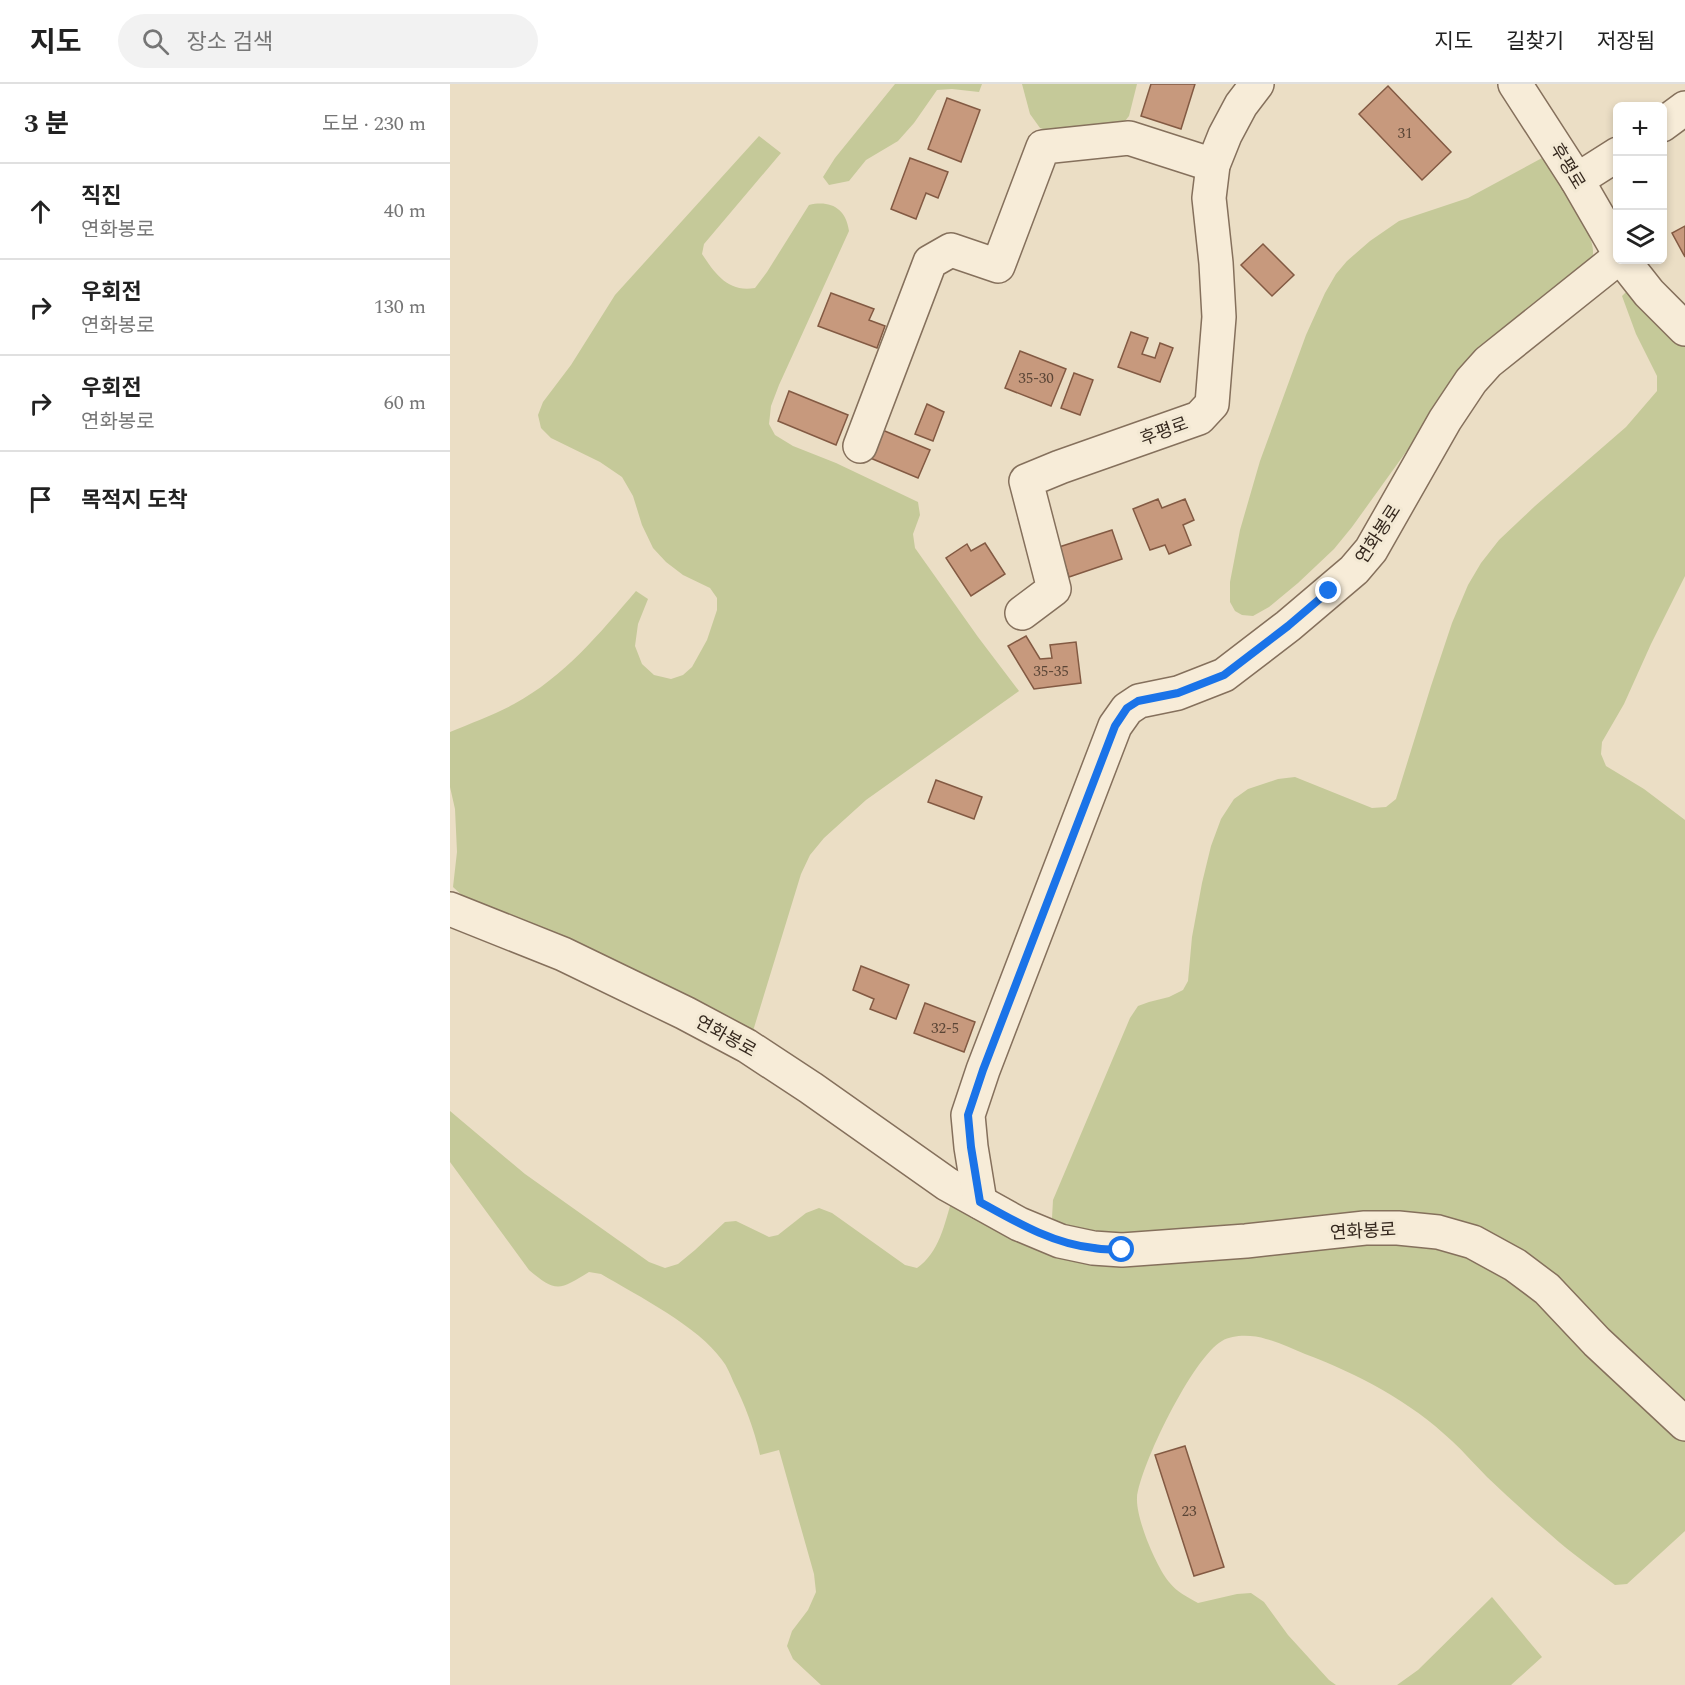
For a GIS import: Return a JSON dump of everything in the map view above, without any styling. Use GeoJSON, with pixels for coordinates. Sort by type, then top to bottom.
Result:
{"type":"FeatureCollection","features":[{"type":"Feature","properties":{"kind":"street","name":"후평로"},"geometry":{"type":"LineString","coordinates":[[1022,613],[1054,589],[1026,481],[1199,418],[1212,404],[1219,317],[1209,198],[1213,165],[1225,135],[1241,105],[1257,84]]}},
{"type":"Feature","properties":{"kind":"street","name":"후평로"},"geometry":{"type":"LineString","coordinates":[[1515,84],[1577,180],[1613,244]]}},
{"type":"Feature","properties":{"kind":"street"},"geometry":{"type":"LineString","coordinates":[[1667,121],[1685,108]]}},
{"type":"Feature","properties":{"kind":"street"},"geometry":{"type":"LineString","coordinates":[[860,446],[930,262],[951,250],[998,266],[1043,147],[1129,138],[1213,165]]}},
{"type":"Feature","properties":{"kind":"street"},"geometry":{"type":"LineString","coordinates":[[1577,180],[1614,156]]}},
{"type":"Feature","properties":{"kind":"street","name":"연화봉로"},"geometry":{"type":"LineString","coordinates":[[980,1202],[968,1115],[983,1070],[1115,726],[1127,708],[1138,701],[1178,693],[1224,675],[1288,626],[1354,570],[1371,550],[1445,420],[1471,381],[1488,362],[1613,261]]}},
{"type":"Feature","properties":{"kind":"street"},"geometry":{"type":"LineString","coordinates":[[1626,264],[1649,293],[1685,329]]}},
{"type":"Feature","properties":{"kind":"street","name":"연화봉로"},"geometry":{"type":"LineString","coordinates":[[450,909],[563,954],[747,1046],[947,1184],[1020,1224],[1060,1241],[1093,1248],[1122,1250],[1246,1241],[1365,1228],[1398,1228],[1438,1232],[1473,1242],[1515,1265],[1547,1289],[1597,1342],[1685,1424]]}},
{"type":"Feature","properties":{"kind":"green space"},"geometry":{"type":"Polygon","coordinates":[[[895,84],[982,84],[979,92],[937,90],[898,141],[866,160],[849,181],[829,185],[823,177],[835,158],[895,84]]]}},
{"type":"Feature","properties":{"kind":"green space"},"geometry":{"type":"Polygon","coordinates":[[[1022,84],[1137,84],[1129,116],[1121,126],[1055,133],[1040,128],[1030,114],[1022,84]]]}},
{"type":"Feature","properties":{"kind":"green space"},"geometry":{"type":"Polygon","coordinates":[[[759,136],[781,153],[704,244],[702,254],[718,275],[730,285],[738,288],[755,288],[809,205],[830,205],[841,211],[849,231],[779,385],[771,406],[769,424],[775,435],[793,446],[836,463],[918,502],[920,515],[913,534],[915,548],[1019,691],[866,800],[824,838],[810,855],[801,874],[753,1031],[465,898],[453,887],[457,852],[455,809],[450,787],[450,732],[506,708],[549,681],[609,623],[636,591],[648,599],[638,624],[635,646],[642,664],[654,675],[671,679],[683,675],[692,667],[707,640],[717,610],[717,598],[710,588],[683,575],[653,548],[642,525],[633,496],[622,477],[600,462],[551,438],[541,428],[538,415],[543,402],[571,365],[615,295],[759,136]]]}},
{"type":"Feature","properties":{"kind":"green space"},"geometry":{"type":"Polygon","coordinates":[[[1542,158],[1588,232],[1593,253],[1588,264],[1452,388],[1334,549],[1269,607],[1253,616],[1242,615],[1235,611],[1230,602],[1230,582],[1240,530],[1260,461],[1306,335],[1336,274],[1370,241],[1399,221],[1468,198],[1542,158]]]}},
{"type":"Feature","properties":{"kind":"green space"},"geometry":{"type":"Polygon","coordinates":[[[1629,289],[1685,346],[1685,576],[1624,704],[1602,742],[1601,754],[1606,766],[1644,789],[1685,820],[1685,1408],[1495,1240],[1230,1231],[1128,1233],[1063,1227],[1052,1218],[1053,1200],[1130,1018],[1138,1006],[1169,997],[1183,990],[1188,981],[1192,937],[1211,846],[1221,819],[1234,799],[1248,789],[1278,779],[1295,777],[1372,808],[1386,807],[1396,799],[1452,623],[1468,585],[1481,563],[1499,540],[1535,506],[1626,427],[1657,391],[1657,376],[1636,334],[1622,296],[1629,289]]]}},
{"type":"Feature","properties":{"kind":"green space"},"geometry":{"type":"Polygon","coordinates":[[[450,1111],[525,1174],[649,1262],[665,1268],[678,1264],[725,1222],[736,1221],[769,1237],[778,1235],[806,1213],[819,1208],[832,1213],[905,1265],[917,1268],[925,1262],[936,1246],[952,1199],[1017,1236],[1411,1243],[1471,1256],[1502,1273],[1545,1306],[1685,1440],[1685,1531],[1627,1584],[1615,1585],[1559,1542],[1452,1441],[1401,1401],[1344,1370],[1271,1340],[1244,1336],[1232,1337],[1222,1341],[1210,1351],[1197,1368],[1183,1389],[1158,1438],[1147,1462],[1137,1498],[1143,1530],[1153,1554],[1172,1586],[1198,1603],[1251,1593],[1264,1602],[1288,1635],[1336,1685],[821,1685],[793,1659],[787,1646],[792,1631],[808,1610],[816,1592],[814,1574],[779,1450],[760,1455],[749,1417],[725,1365],[698,1335],[649,1302],[601,1274],[589,1272],[571,1283],[558,1286],[546,1283],[529,1270],[450,1162],[450,1111]]]}},
{"type":"Feature","properties":{"kind":"green space"},"geometry":{"type":"Polygon","coordinates":[[[1492,1597],[1542,1657],[1511,1685],[1397,1685],[1418,1670],[1492,1597]]]}},
{"type":"Feature","properties":{"kind":"building"},"geometry":{"type":"Polygon","coordinates":[[[1151,84],[1195,84],[1181,129],[1141,116],[1151,84]]]}},
{"type":"Feature","properties":{"kind":"building"},"geometry":{"type":"Polygon","coordinates":[[[1388,86],[1451,152],[1422,180],[1359,114],[1388,86]]]}},
{"type":"Feature","properties":{"kind":"building"},"geometry":{"type":"Polygon","coordinates":[[[947,98],[980,110],[961,162],[928,149],[947,98]]]}},
{"type":"Feature","properties":{"kind":"building"},"geometry":{"type":"Polygon","coordinates":[[[910,158],[948,172],[938,198],[926,193],[916,219],[891,209],[910,158]]]}},
{"type":"Feature","properties":{"kind":"building"},"geometry":{"type":"Polygon","coordinates":[[[1685,226],[1685,257],[1672,233],[1685,226]]]}},
{"type":"Feature","properties":{"kind":"building"},"geometry":{"type":"Polygon","coordinates":[[[1263,244],[1294,275],[1272,296],[1241,265],[1263,244]]]}},
{"type":"Feature","properties":{"kind":"building"},"geometry":{"type":"Polygon","coordinates":[[[831,293],[874,309],[869,320],[885,326],[877,348],[818,326],[831,293]]]}},
{"type":"Feature","properties":{"kind":"building"},"geometry":{"type":"Polygon","coordinates":[[[1131,332],[1148,338],[1142,354],[1155,358],[1160,343],[1173,348],[1160,382],[1118,367],[1131,332]]]}},
{"type":"Feature","properties":{"kind":"building"},"geometry":{"type":"Polygon","coordinates":[[[1020,351],[1066,369],[1051,406],[1005,388],[1020,351]]]}},
{"type":"Feature","properties":{"kind":"building"},"geometry":{"type":"Polygon","coordinates":[[[1074,373],[1093,380],[1080,415],[1061,408],[1074,373]]]}},
{"type":"Feature","properties":{"kind":"building"},"geometry":{"type":"Polygon","coordinates":[[[789,391],[848,415],[836,445],[778,421],[789,391]]]}},
{"type":"Feature","properties":{"kind":"building"},"geometry":{"type":"Polygon","coordinates":[[[927,404],[944,412],[933,441],[915,434],[927,404]]]}},
{"type":"Feature","properties":{"kind":"building"},"geometry":{"type":"Polygon","coordinates":[[[880,429],[930,450],[918,478],[868,457],[880,429]]]}},
{"type":"Feature","properties":{"kind":"building"},"geometry":{"type":"Polygon","coordinates":[[[1158,499],[1162,508],[1185,499],[1194,520],[1183,525],[1191,545],[1169,554],[1165,545],[1150,550],[1133,509],[1158,499]]]}},
{"type":"Feature","properties":{"kind":"building"},"geometry":{"type":"Polygon","coordinates":[[[1112,530],[1122,559],[1069,577],[1059,547],[1112,530]]]}},
{"type":"Feature","properties":{"kind":"building"},"geometry":{"type":"Polygon","coordinates":[[[985,543],[1005,574],[971,596],[946,558],[967,544],[971,551],[985,543]]]}},
{"type":"Feature","properties":{"kind":"building"},"geometry":{"type":"Polygon","coordinates":[[[1026,636],[1040,659],[1052,658],[1050,645],[1076,642],[1081,683],[1034,689],[1008,646],[1026,636]]]}},
{"type":"Feature","properties":{"kind":"building"},"geometry":{"type":"Polygon","coordinates":[[[936,780],[982,797],[974,819],[928,802],[936,780]]]}},
{"type":"Feature","properties":{"kind":"building"},"geometry":{"type":"Polygon","coordinates":[[[861,966],[909,985],[896,1019],[870,1009],[874,999],[853,990],[861,966]]]}},
{"type":"Feature","properties":{"kind":"building"},"geometry":{"type":"Polygon","coordinates":[[[925,1003],[975,1022],[964,1052],[914,1033],[925,1003]]]}},
{"type":"Feature","properties":{"kind":"building"},"geometry":{"type":"Polygon","coordinates":[[[1185,1446],[1224,1567],[1194,1576],[1155,1455],[1185,1446]]]}},
{"type":"Feature","properties":{"kind":"route"},"geometry":{"type":"LineString","coordinates":[[1122,1250],[1093,1248],[1060,1241],[1020,1224],[980,1202],[968,1115],[983,1070],[1115,726],[1127,708],[1138,701],[1178,693],[1224,675],[1329,591]]}}]}
